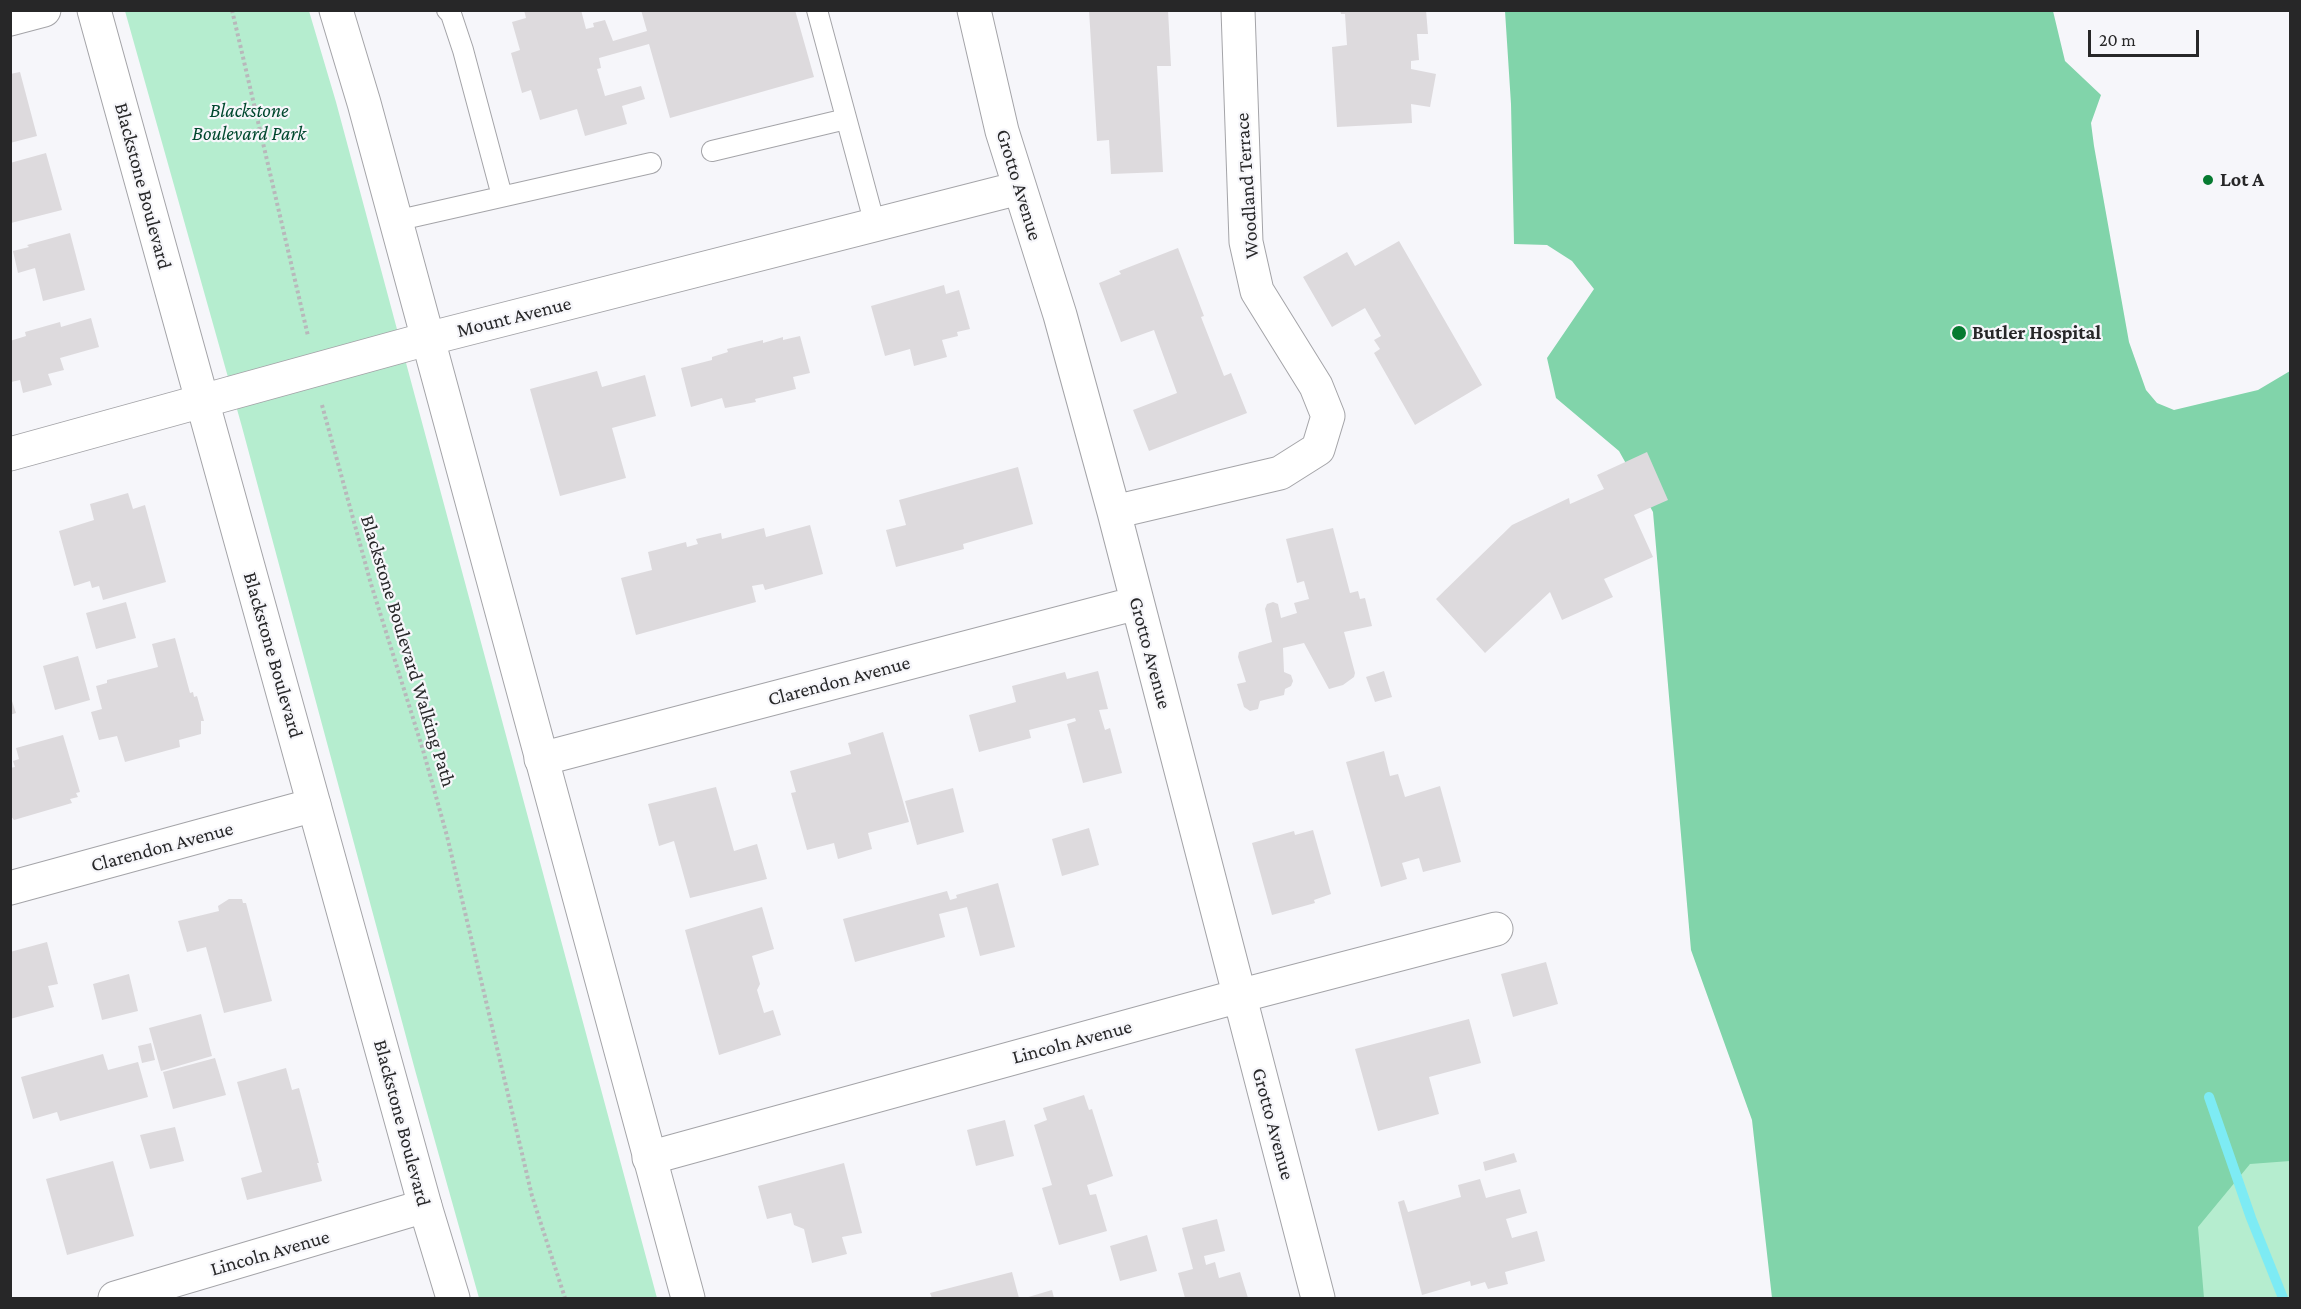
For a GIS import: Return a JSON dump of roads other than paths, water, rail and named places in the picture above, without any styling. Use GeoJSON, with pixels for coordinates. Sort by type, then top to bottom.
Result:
{"type":"FeatureCollection","features":[{"type":"Feature","properties":{"kind":"street"},"geometry":{"type":"LineString","coordinates":[[10,19],[44,10]]}},
{"type":"Feature","properties":{"kind":"street","name":"Blackstone Boulevard"},"geometry":{"type":"LineString","coordinates":[[94,10],[425,1206],[453,1299]]}},
{"type":"Feature","properties":{"kind":"street"},"geometry":{"type":"LineString","coordinates":[[336,10],[688,1299]]}},
{"type":"Feature","properties":{"kind":"street","name":"Grotto Avenue"},"geometry":{"type":"LineString","coordinates":[[974,10],[1002,131],[1060,315],[1114,512],[1318,1299]]}},
{"type":"Feature","properties":{"kind":"street","name":"Woodland Terrace"},"geometry":{"type":"LineString","coordinates":[[1114,512],[1280,473],[1318,449],[1328,416],[1316,386],[1257,291],[1246,242],[1238,10]]}},
{"type":"Feature","properties":{"kind":"street","name":"Mount Avenue"},"geometry":{"type":"LineString","coordinates":[[10,454],[427,339],[1019,188]]}},
{"type":"Feature","properties":{"kind":"street","name":"Clarendon Avenue"},"geometry":{"type":"LineString","coordinates":[[541,759],[1137,603]]}},
{"type":"Feature","properties":{"kind":"street","name":"Clarendon Avenue"},"geometry":{"type":"LineString","coordinates":[[10,888],[314,805]]}},
{"type":"Feature","properties":{"kind":"street","name":"Lincoln Avenue"},"geometry":{"type":"LineString","coordinates":[[649,1158],[1496,928]]}},
{"type":"Feature","properties":{"kind":"street","name":"Lincoln Avenue"},"geometry":{"type":"LineString","coordinates":[[116,1299],[425,1206]]}},
{"type":"Feature","properties":{"kind":"lane"},"geometry":{"type":"LineString","coordinates":[[817,10],[875,225]]}},
{"type":"Feature","properties":{"kind":"lane"},"geometry":{"type":"LineString","coordinates":[[449,12],[502,196]]}},
{"type":"Feature","properties":{"kind":"lane"},"geometry":{"type":"LineString","coordinates":[[712,152],[846,119]]}},
{"type":"Feature","properties":{"kind":"lane"},"geometry":{"type":"LineString","coordinates":[[395,221],[651,163]]}},
{"type":"Feature","properties":{"kind":"waterway"},"geometry":{"type":"LineString","coordinates":[[2209,1097],[2251,1218],[2283,1298]]}},
{"type":"Feature","properties":{"kind":"place","name":"Lot A"},"geometry":{"type":"Point","coordinates":[2208,180]}},
{"type":"Feature","properties":{"kind":"place","name":"Butler Hospital"},"geometry":{"type":"Point","coordinates":[1959,333]}},
{"type":"Feature","properties":{"kind":"park label","name":"Blackstone Boulevard Park"},"geometry":{"type":"Point","coordinates":[249,122]}}]}
